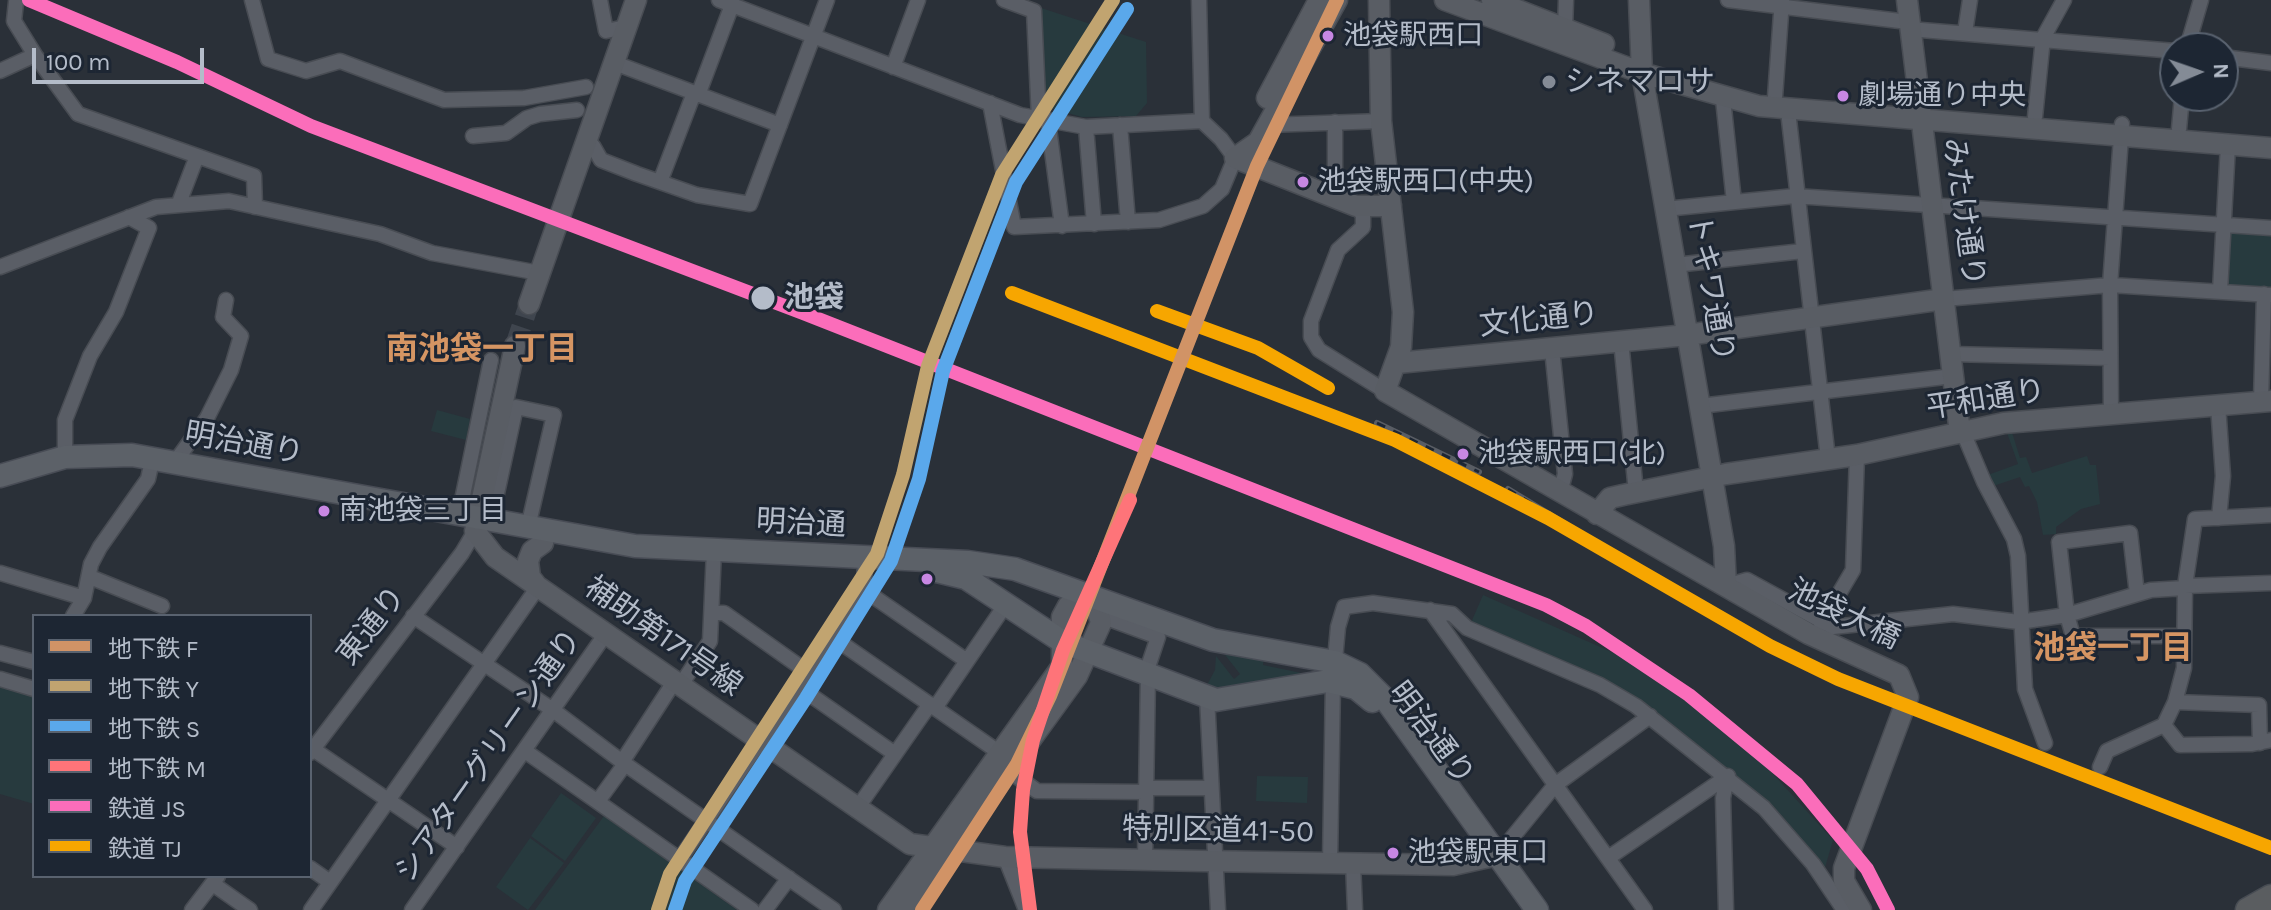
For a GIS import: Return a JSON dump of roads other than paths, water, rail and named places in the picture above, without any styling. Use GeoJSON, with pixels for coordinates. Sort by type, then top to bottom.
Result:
{"type":"FeatureCollection","features":[{"type":"Feature","properties":{"kind":"main road","name":"明治通り"},"geometry":{"type":"LineString","coordinates":[[0,476],[65,457],[132,455],[476,524]]}},
{"type":"Feature","properties":{"kind":"main road","name":"明治通り"},"geometry":{"type":"LineString","coordinates":[[0,489],[39,474],[113,466],[476,524]]}},
{"type":"Feature","properties":{"kind":"main road","name":"明治通"},"geometry":{"type":"LineString","coordinates":[[476,524],[535,535],[864,572],[952,573],[1063,642]]}},
{"type":"Feature","properties":{"kind":"main road","name":"明治通"},"geometry":{"type":"LineString","coordinates":[[864,572],[999,565],[1093,602],[1213,640],[1304,657],[1318,668],[1319,678],[1328,676]]}},
{"type":"Feature","properties":{"kind":"main road"},"geometry":{"type":"LineString","coordinates":[[1063,642],[1207,697],[1243,698],[1328,676]]}},
{"type":"Feature","properties":{"kind":"main road","name":"明治通り"},"geometry":{"type":"LineString","coordinates":[[1328,676],[1360,674],[1381,693],[1492,857],[1523,910]]}},
{"type":"Feature","properties":{"kind":"main road","name":"明治通り"},"geometry":{"type":"LineString","coordinates":[[1492,857],[1537,910]]}},
{"type":"Feature","properties":{"kind":"street"},"geometry":{"type":"LineString","coordinates":[[252,0],[268,59],[306,71],[340,61],[444,100],[524,98],[586,87]]}},
{"type":"Feature","properties":{"kind":"street"},"geometry":{"type":"LineString","coordinates":[[600,0],[606,31],[626,27]]}},
{"type":"Feature","properties":{"kind":"street"},"geometry":{"type":"LineString","coordinates":[[529,304],[636,0]]}},
{"type":"Feature","properties":{"kind":"street"},"geometry":{"type":"LineString","coordinates":[[593,146],[601,160],[660,182],[697,195],[750,204],[827,0]]}},
{"type":"Feature","properties":{"kind":"street"},"geometry":{"type":"LineString","coordinates":[[893,67],[918,0]]}},
{"type":"Feature","properties":{"kind":"street"},"geometry":{"type":"LineString","coordinates":[[1004,0],[1034,11],[1044,120],[1062,226]]}},
{"type":"Feature","properties":{"kind":"street"},"geometry":{"type":"LineString","coordinates":[[1199,0],[1202,121],[1235,158],[1356,206],[1391,206]]}},
{"type":"Feature","properties":{"kind":"street"},"geometry":{"type":"LineString","coordinates":[[990,103],[1011,223],[1019,229],[1168,218],[1209,203],[1222,189],[1235,158],[1319,0]]}},
{"type":"Feature","properties":{"kind":"street"},"geometry":{"type":"LineString","coordinates":[[1235,158],[1258,142],[1337,0]]}},
{"type":"Feature","properties":{"kind":"street"},"geometry":{"type":"LineString","coordinates":[[1379,0],[1381,121],[1403,312],[1397,363],[1385,391]]}},
{"type":"Feature","properties":{"kind":"street"},"geometry":{"type":"LineString","coordinates":[[1445,0],[1641,65],[1701,79],[1781,104]]}},
{"type":"Feature","properties":{"kind":"street"},"geometry":{"type":"LineString","coordinates":[[1492,0],[1520,5],[1641,65],[1723,99],[2122,130],[2179,129],[2271,135]]}},
{"type":"Feature","properties":{"kind":"street"},"geometry":{"type":"LineString","coordinates":[[1565,29],[1566,0]]}},
{"type":"Feature","properties":{"kind":"street","name":"トキワ通り"},"geometry":{"type":"LineString","coordinates":[[1639,0],[1641,65],[1724,546],[1726,586]]}},
{"type":"Feature","properties":{"kind":"street"},"geometry":{"type":"LineString","coordinates":[[1728,0],[1782,4],[1965,32],[2159,49]]}},
{"type":"Feature","properties":{"kind":"street","name":"みたけ通り"},"geometry":{"type":"LineString","coordinates":[[1907,0],[1919,115],[1962,432]]}},
{"type":"Feature","properties":{"kind":"street"},"geometry":{"type":"LineString","coordinates":[[1965,32],[1970,0]]}},
{"type":"Feature","properties":{"kind":"street"},"geometry":{"type":"LineString","coordinates":[[2035,117],[2043,38],[2064,0]]}},
{"type":"Feature","properties":{"kind":"street"},"geometry":{"type":"LineString","coordinates":[[2192,32],[2201,0]]}},
{"type":"Feature","properties":{"kind":"street"},"geometry":{"type":"LineString","coordinates":[[16,2],[14,21],[78,114],[254,176],[255,207]]}},
{"type":"Feature","properties":{"kind":"street"},"geometry":{"type":"LineString","coordinates":[[660,182],[696,94],[726,2],[814,38],[1044,120],[1086,127],[1202,121]]}},
{"type":"Feature","properties":{"kind":"street"},"geometry":{"type":"LineString","coordinates":[[1782,4],[1781,104],[1812,318],[1828,459]]}},
{"type":"Feature","properties":{"kind":"street"},"geometry":{"type":"LineString","coordinates":[[0,71],[35,55]]}},
{"type":"Feature","properties":{"kind":"street"},"geometry":{"type":"LineString","coordinates":[[2239,59],[2271,63]]}},
{"type":"Feature","properties":{"kind":"street"},"geometry":{"type":"LineString","coordinates":[[612,62],[780,125]]}},
{"type":"Feature","properties":{"kind":"street"},"geometry":{"type":"LineString","coordinates":[[1723,99],[1734,202]]}},
{"type":"Feature","properties":{"kind":"street"},"geometry":{"type":"LineString","coordinates":[[473,136],[506,133],[527,118],[540,114],[577,110]]}},
{"type":"Feature","properties":{"kind":"street"},"geometry":{"type":"LineString","coordinates":[[2179,129],[2181,112]]}},
{"type":"Feature","properties":{"kind":"street"},"geometry":{"type":"LineString","coordinates":[[1919,115],[2035,117],[2228,145],[2271,148]]}},
{"type":"Feature","properties":{"kind":"street"},"geometry":{"type":"LineString","coordinates":[[1268,125],[1381,121]]}},
{"type":"Feature","properties":{"kind":"street"},"geometry":{"type":"LineString","coordinates":[[1335,122],[1335,198]]}},
{"type":"Feature","properties":{"kind":"street"},"geometry":{"type":"LineString","coordinates":[[1120,125],[1128,222]]}},
{"type":"Feature","properties":{"kind":"street"},"geometry":{"type":"LineString","coordinates":[[1086,127],[1094,224]]}},
{"type":"Feature","properties":{"kind":"street"},"geometry":{"type":"LineString","coordinates":[[2111,414],[2110,285],[2122,130]]}},
{"type":"Feature","properties":{"kind":"street"},"geometry":{"type":"LineString","coordinates":[[2220,291],[2228,145]]}},
{"type":"Feature","properties":{"kind":"street"},"geometry":{"type":"LineString","coordinates":[[179,203],[197,156]]}},
{"type":"Feature","properties":{"kind":"street"},"geometry":{"type":"LineString","coordinates":[[1665,209],[1795,196],[2271,228]]}},
{"type":"Feature","properties":{"kind":"street"},"geometry":{"type":"LineString","coordinates":[[0,267],[129,217],[179,203],[229,201],[380,234],[432,253],[539,273]]}},
{"type":"Feature","properties":{"kind":"street"},"geometry":{"type":"LineString","coordinates":[[1356,206],[1363,215],[1363,227],[1338,250],[1311,321],[1311,337],[1319,350],[1560,493],[1726,586],[1747,580],[1821,624],[1852,626],[1953,614],[2019,622],[2067,615],[2137,594],[2185,587],[2271,583]]}},
{"type":"Feature","properties":{"kind":"street"},"geometry":{"type":"LineString","coordinates":[[65,457],[63,432],[69,409],[90,356],[116,312],[149,228],[129,217]]}},
{"type":"Feature","properties":{"kind":"street"},"geometry":{"type":"LineString","coordinates":[[1675,265],[1803,251]]}},
{"type":"Feature","properties":{"kind":"street"},"geometry":{"type":"LineString","coordinates":[[1944,299],[2110,285],[2267,295],[2266,401]]}},
{"type":"Feature","properties":{"kind":"street","name":"文化通り"},"geometry":{"type":"LineString","coordinates":[[1397,363],[1687,335],[1944,299]]}},
{"type":"Feature","properties":{"kind":"street"},"geometry":{"type":"LineString","coordinates":[[175,462],[207,418],[231,370],[241,336],[223,317],[226,300]]}},
{"type":"Feature","properties":{"kind":"street"},"geometry":{"type":"LineString","coordinates":[[1621,341],[1636,492]]}},
{"type":"Feature","properties":{"kind":"street"},"geometry":{"type":"LineString","coordinates":[[476,524],[515,346]]}},
{"type":"Feature","properties":{"kind":"street"},"geometry":{"type":"LineString","coordinates":[[1552,349],[1565,474],[1560,493]]}},
{"type":"Feature","properties":{"kind":"street"},"geometry":{"type":"LineString","coordinates":[[1951,354],[2110,358]]}},
{"type":"Feature","properties":{"kind":"street"},"geometry":{"type":"LineString","coordinates":[[476,524],[462,500],[491,360]]}},
{"type":"Feature","properties":{"kind":"street"},"geometry":{"type":"LineString","coordinates":[[1700,406],[1820,389],[1953,376]]}},
{"type":"Feature","properties":{"kind":"street","name":"平和通り"},"geometry":{"type":"LineString","coordinates":[[1597,514],[1610,498],[1636,492],[1712,476],[1857,455],[2004,423],[2266,401]]}},
{"type":"Feature","properties":{"kind":"street"},"geometry":{"type":"LineString","coordinates":[[2218,405],[2223,476],[2219,518]]}},
{"type":"Feature","properties":{"kind":"street","name":"東通り"},"geometry":{"type":"LineString","coordinates":[[312,749],[462,553],[476,524],[494,507],[516,407],[554,415],[535,535]]}},
{"type":"Feature","properties":{"kind":"street"},"geometry":{"type":"LineString","coordinates":[[1962,432],[2014,539],[2018,556],[2019,622],[2025,689],[2045,743]]}},
{"type":"Feature","properties":{"kind":"street"},"geometry":{"type":"LineString","coordinates":[[1821,624],[1845,587],[1855,559],[1857,455]]}},
{"type":"Feature","properties":{"kind":"street"},"geometry":{"type":"LineString","coordinates":[[74,614],[84,598],[91,564],[148,479],[150,470]]}},
{"type":"Feature","properties":{"kind":"street"},"geometry":{"type":"LineString","coordinates":[[2100,767],[2107,751],[2164,725],[2175,702],[2184,668],[2185,587],[2195,519],[2271,515]]}},
{"type":"Feature","properties":{"kind":"street","name":"補助第171号線"},"geometry":{"type":"LineString","coordinates":[[476,524],[495,557],[607,632],[856,810],[897,837],[940,851]]}},
{"type":"Feature","properties":{"kind":"street"},"geometry":{"type":"LineString","coordinates":[[2137,594],[2130,533],[2059,542],[2067,615],[2073,636],[2184,636]]}},
{"type":"Feature","properties":{"kind":"street"},"geometry":{"type":"LineString","coordinates":[[311,910],[538,587],[530,577],[528,561],[535,535]]}},
{"type":"Feature","properties":{"kind":"street"},"geometry":{"type":"LineString","coordinates":[[598,801],[710,641],[714,556]]}},
{"type":"Feature","properties":{"kind":"street"},"geometry":{"type":"LineString","coordinates":[[680,859],[761,743],[770,722],[799,687],[806,671],[831,636],[864,572],[967,661]]}},
{"type":"Feature","properties":{"kind":"street"},"geometry":{"type":"LineString","coordinates":[[0,573],[84,598]]}},
{"type":"Feature","properties":{"kind":"street"},"geometry":{"type":"LineString","coordinates":[[90,577],[162,606]]}},
{"type":"Feature","properties":{"kind":"street","name":"池袋大橋"},"geometry":{"type":"LineString","coordinates":[[1726,586],[1819,639],[1893,670],[1907,688],[1905,707],[1844,868],[1844,881],[1861,910]]}},
{"type":"Feature","properties":{"kind":"street"},"geometry":{"type":"LineString","coordinates":[[1004,762],[1077,676],[1090,651],[1093,602]]}},
{"type":"Feature","properties":{"kind":"street"},"geometry":{"type":"LineString","coordinates":[[888,910],[940,851],[1004,762],[1062,666],[1065,611],[1093,602],[1158,637],[1147,673],[1145,860]]}},
{"type":"Feature","properties":{"kind":"street"},"geometry":{"type":"LineString","coordinates":[[1330,863],[1328,676],[1344,607],[1373,603],[1452,614],[1467,628],[1600,685],[1650,716],[1728,776],[1796,843],[1844,910]]}},
{"type":"Feature","properties":{"kind":"street"},"geometry":{"type":"LineString","coordinates":[[856,810],[1006,604]]}},
{"type":"Feature","properties":{"kind":"street"},"geometry":{"type":"LineString","coordinates":[[1430,610],[1643,909]]}},
{"type":"Feature","properties":{"kind":"street"},"geometry":{"type":"LineString","coordinates":[[712,613],[724,613],[806,671]]}},
{"type":"Feature","properties":{"kind":"street"},"geometry":{"type":"LineString","coordinates":[[413,616],[553,710],[623,763],[834,910]]}},
{"type":"Feature","properties":{"kind":"street"},"geometry":{"type":"LineString","coordinates":[[1455,646],[1467,628]]}},
{"type":"Feature","properties":{"kind":"street","name":"シアターグリーン通り"},"geometry":{"type":"LineString","coordinates":[[412,910],[607,632]]}},
{"type":"Feature","properties":{"kind":"street"},"geometry":{"type":"LineString","coordinates":[[831,636],[932,706],[1037,791],[1211,788]]}},
{"type":"Feature","properties":{"kind":"street"},"geometry":{"type":"LineString","coordinates":[[0,653],[32,661]]}},
{"type":"Feature","properties":{"kind":"street"},"geometry":{"type":"LineString","coordinates":[[0,679],[32,688]]}},
{"type":"Feature","properties":{"kind":"street"},"geometry":{"type":"LineString","coordinates":[[799,687],[895,754]]}},
{"type":"Feature","properties":{"kind":"street"},"geometry":{"type":"LineString","coordinates":[[1207,697],[1218,910]]}},
{"type":"Feature","properties":{"kind":"street"},"geometry":{"type":"LineString","coordinates":[[2164,725],[2180,745],[2265,741],[2259,705],[2175,702]]}},
{"type":"Feature","properties":{"kind":"street"},"geometry":{"type":"LineString","coordinates":[[1492,857],[1555,785],[1650,716]]}},
{"type":"Feature","properties":{"kind":"street"},"geometry":{"type":"LineString","coordinates":[[312,751],[457,847]]}},
{"type":"Feature","properties":{"kind":"street"},"geometry":{"type":"LineString","coordinates":[[525,751],[752,910]]}},
{"type":"Feature","properties":{"kind":"street"},"geometry":{"type":"LineString","coordinates":[[1608,858],[1728,776]]}},
{"type":"Feature","properties":{"kind":"street"},"geometry":{"type":"LineString","coordinates":[[1726,910],[1723,791],[1728,776]]}},
{"type":"Feature","properties":{"kind":"street"},"geometry":{"type":"LineString","coordinates":[[907,910],[940,851]]}},
{"type":"Feature","properties":{"kind":"street","name":"特別区道41-50"},"geometry":{"type":"LineString","coordinates":[[940,851],[1005,857],[1453,865],[1492,857]]}},
{"type":"Feature","properties":{"kind":"street"},"geometry":{"type":"LineString","coordinates":[[1005,857],[1026,910]]}},
{"type":"Feature","properties":{"kind":"street"},"geometry":{"type":"LineString","coordinates":[[1353,863],[1355,910]]}},
{"type":"Feature","properties":{"kind":"street"},"geometry":{"type":"LineString","coordinates":[[312,869],[330,882]]}},
{"type":"Feature","properties":{"kind":"street"},"geometry":{"type":"LineString","coordinates":[[765,910],[789,878]]}},
{"type":"Feature","properties":{"kind":"street"},"geometry":{"type":"LineString","coordinates":[[192,910],[216,880],[250,910]]}},
{"type":"Feature","properties":{"kind":"tunnel"},"geometry":{"type":"LineString","coordinates":[[515,346],[529,304]]}},
{"type":"Feature","properties":{"kind":"railway"},"geometry":{"type":"LineString","coordinates":[[1377,423],[1479,472]]}},
{"type":"Feature","properties":{"kind":"railway"},"geometry":{"type":"LineString","coordinates":[[1508,489],[1633,565]]}},
{"type":"Feature","properties":{"kind":"metro line","name":"Y"},"geometry":{"type":"LineString","coordinates":[[658,910],[670,874],[877,554],[903,475],[928,366],[1002,175],[1113,0]]}},
{"type":"Feature","properties":{"kind":"metro line","name":"F"},"geometry":{"type":"LineString","coordinates":[[922,910],[1017,764],[1050,696],[1257,166],[1337,0]]}},
{"type":"Feature","properties":{"kind":"metro line","name":"S"},"geometry":{"type":"LineString","coordinates":[[675,910],[685,881],[806,698],[891,561],[919,479],[943,371],[1016,182],[1127,9]]}},
{"type":"Feature","properties":{"kind":"metro line","name":"M"},"geometry":{"type":"LineString","coordinates":[[1030,910],[1020,832],[1023,790],[1033,740],[1063,650],[1130,500]]}},
{"type":"Feature","properties":{"kind":"rail line","name":"JS"},"geometry":{"type":"LineString","coordinates":[[29,0],[177,62],[311,126],[803,313],[1546,605],[1586,626],[1689,695],[1797,784],[1867,869],[1888,910]]}},
{"type":"Feature","properties":{"kind":"rail line","name":"TJ"},"geometry":{"type":"LineString","coordinates":[[1012,293],[1395,440],[1548,518],[1770,646],[1838,679],[2271,848]]}},
{"type":"Feature","properties":{"kind":"rail line","name":"TJ"},"geometry":{"type":"LineString","coordinates":[[1157,311],[1258,348],[1328,388]]}},
{"type":"Feature","properties":{"kind":"place","name":"池袋駅西口"},"geometry":{"type":"Point","coordinates":[1328,36]}},
{"type":"Feature","properties":{"kind":"place","name":"シネマロサ"},"geometry":{"type":"Point","coordinates":[1549,82]}},
{"type":"Feature","properties":{"kind":"place","name":"劇場通り中央"},"geometry":{"type":"Point","coordinates":[1843,96]}},
{"type":"Feature","properties":{"kind":"place","name":"池袋駅西口(中央)"},"geometry":{"type":"Point","coordinates":[1303,182]}},
{"type":"Feature","properties":{"kind":"place","name":"池袋"},"geometry":{"type":"Point","coordinates":[763,298]}},
{"type":"Feature","properties":{"kind":"place","name":"池袋駅西口(北)"},"geometry":{"type":"Point","coordinates":[1463,454]}},
{"type":"Feature","properties":{"kind":"place","name":"南池袋三丁目"},"geometry":{"type":"Point","coordinates":[324,511]}},
{"type":"Feature","properties":{"kind":"place","name":"池袋駅東口"},"geometry":{"type":"Point","coordinates":[1393,853]}},
{"type":"Feature","properties":{"kind":"district","name":"南池袋一丁目"},"geometry":{"type":"Point","coordinates":[482,350]}},
{"type":"Feature","properties":{"kind":"district","name":"池袋一丁目"},"geometry":{"type":"Point","coordinates":[2113,649]}}]}
